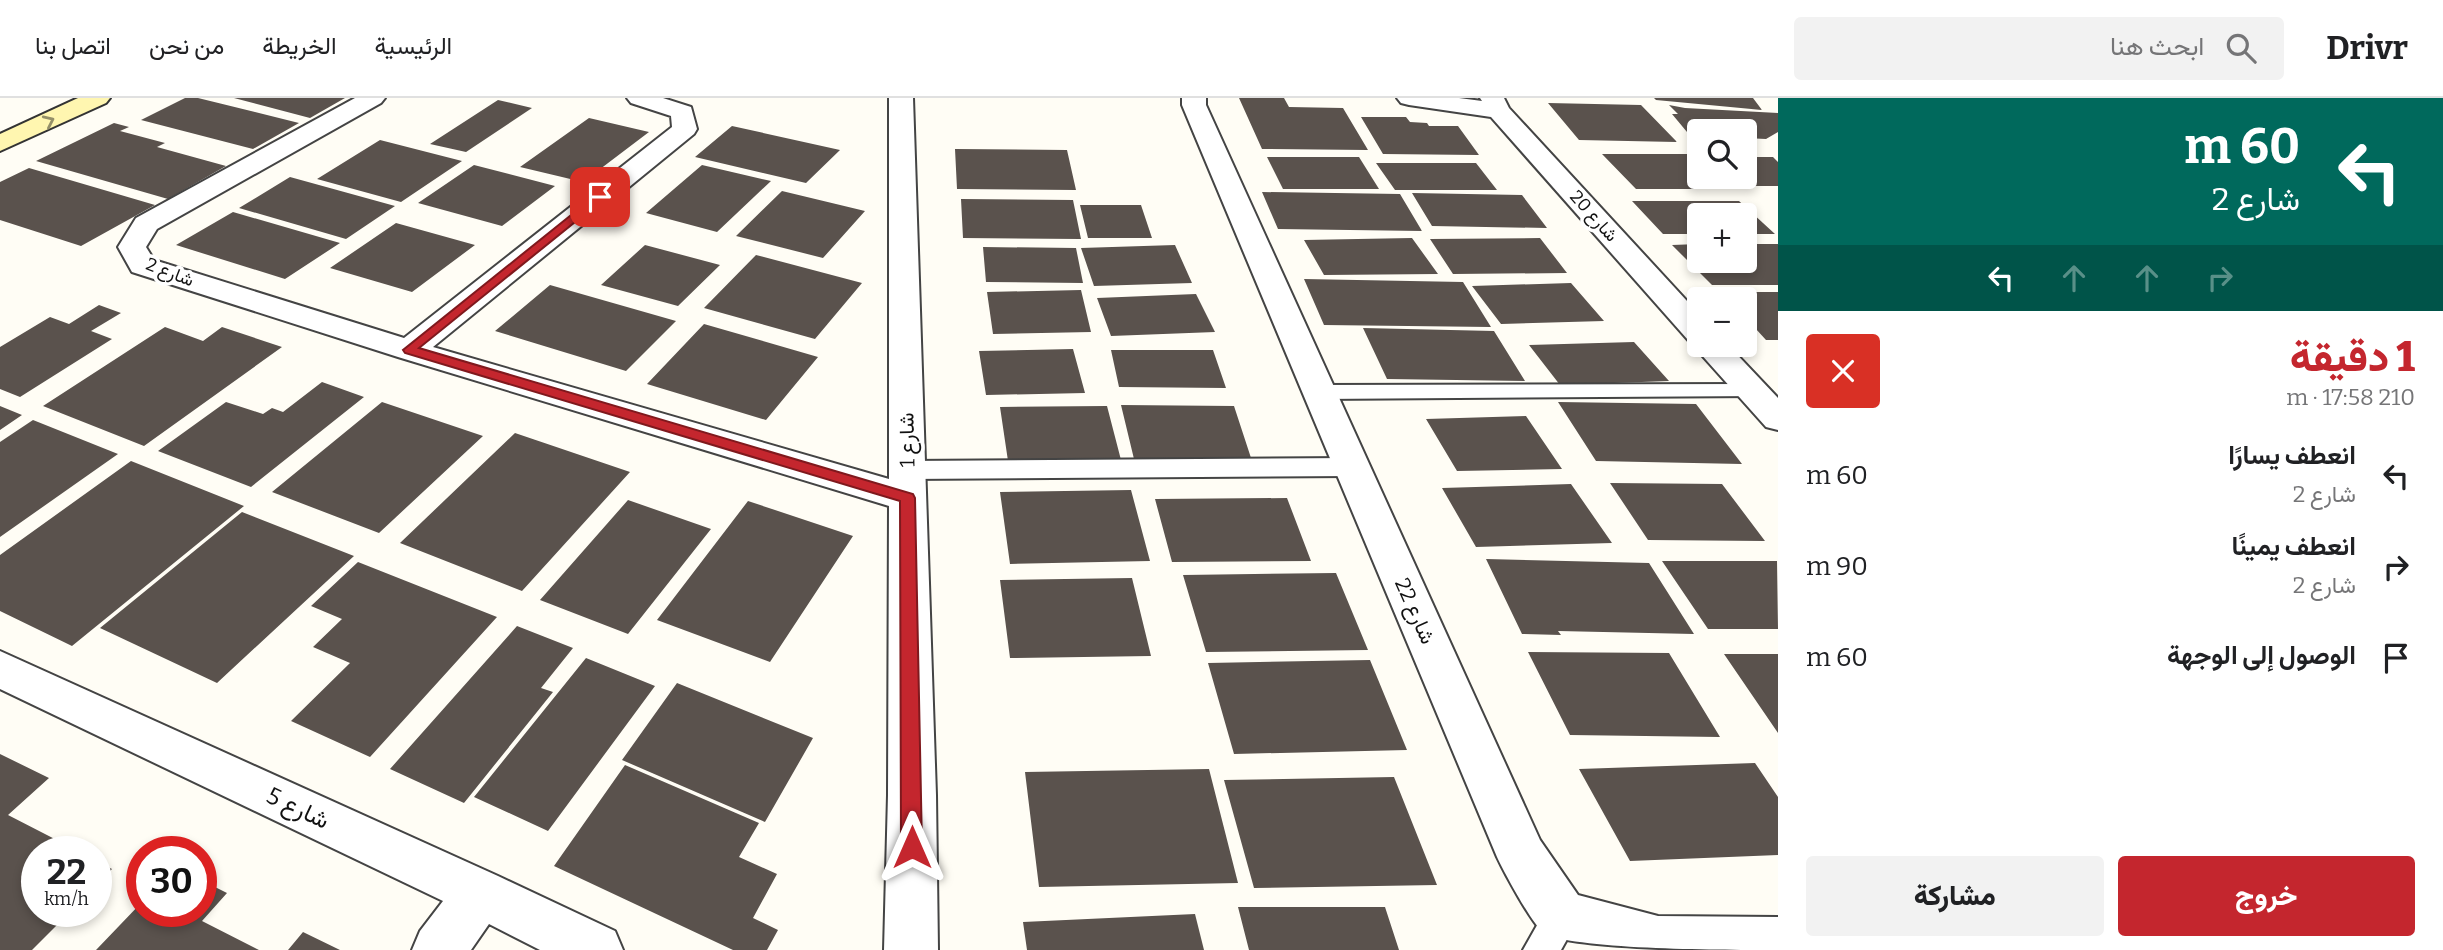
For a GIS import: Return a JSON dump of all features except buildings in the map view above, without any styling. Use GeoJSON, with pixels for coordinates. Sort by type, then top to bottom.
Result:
{"type":"FeatureCollection","features":[{"type":"Feature","properties":{"kind":"street"},"geometry":{"type":"LineString","coordinates":[[0,143],[98,98]]}},
{"type":"Feature","properties":{"kind":"street","name":"شارع 2"},"geometry":{"type":"LineString","coordinates":[[373,98],[146,224],[131,247],[142,266],[409,350],[907,484]]}},
{"type":"Feature","properties":{"kind":"street"},"geometry":{"type":"LineString","coordinates":[[409,350],[684,129],[682,112],[639,98]]}},
{"type":"Feature","properties":{"kind":"street","name":"شارع 1"},"geometry":{"type":"LineString","coordinates":[[901,98],[912,796],[911,950]]}},
{"type":"Feature","properties":{"kind":"street","name":"شارع 22"},"geometry":{"type":"LineString","coordinates":[[1194,98],[1194,105],[1522,857],[1562,916]]}},
{"type":"Feature","properties":{"kind":"street"},"geometry":{"type":"LineString","coordinates":[[1409,98],[1495,105]]}},
{"type":"Feature","properties":{"kind":"street","name":"شارع 20"},"geometry":{"type":"LineString","coordinates":[[1495,105],[1687,320]]}},
{"type":"Feature","properties":{"kind":"street"},"geometry":{"type":"LineString","coordinates":[[1721,357],[1778,419]]}},
{"type":"Feature","properties":{"kind":"street","name":"شارع 5"},"geometry":{"type":"LineString","coordinates":[[0,669],[596,950]]}},
{"type":"Feature","properties":{"kind":"street"},"geometry":{"type":"LineString","coordinates":[[439,950],[480,893]]}},
{"type":"Feature","properties":{"kind":"street"},"geometry":{"type":"LineString","coordinates":[[1562,916],[1658,942],[1778,943]]}},
{"type":"Feature","properties":{"kind":"lane"},"geometry":{"type":"LineString","coordinates":[[1320,392],[1752,391]]}},
{"type":"Feature","properties":{"kind":"lane"},"geometry":{"type":"LineString","coordinates":[[907,484],[1352,467]]}},
{"type":"Feature","properties":{"kind":"lane"},"geometry":{"type":"LineString","coordinates":[[1541,950],[1562,916]]}},
{"type":"Feature","properties":{"kind":"route"},"geometry":{"type":"LineString","coordinates":[[600,197],[409,350],[907,498],[912,847]]}}]}
